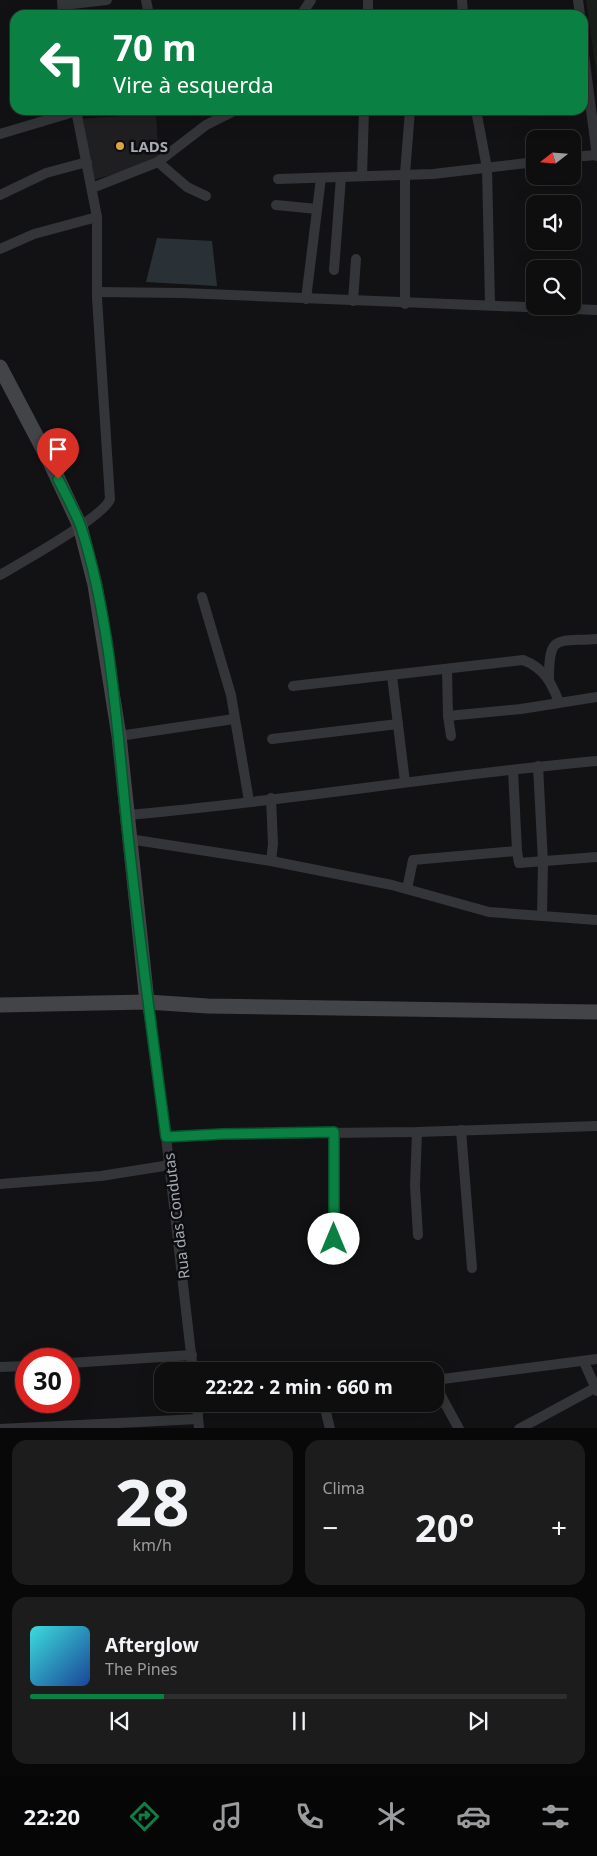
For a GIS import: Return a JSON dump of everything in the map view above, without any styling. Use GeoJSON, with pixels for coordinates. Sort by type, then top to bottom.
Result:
{"type":"FeatureCollection","features":[{"type":"Feature","properties":{"kind":"street"},"geometry":{"type":"LineString","coordinates":[[63,7],[107,0]]}},
{"type":"Feature","properties":{"kind":"street"},"geometry":{"type":"LineString","coordinates":[[581,156],[597,155],[588,85]]}},
{"type":"Feature","properties":{"kind":"street"},"geometry":{"type":"LineString","coordinates":[[0,134],[60,115]]}},
{"type":"Feature","properties":{"kind":"street"},"geometry":{"type":"LineString","coordinates":[[0,575],[80,526],[107,506],[110,499],[97,292],[97,217],[77,115]]}},
{"type":"Feature","properties":{"kind":"street"},"geometry":{"type":"LineString","coordinates":[[92,188],[158,162],[195,132],[227,115]]}},
{"type":"Feature","properties":{"kind":"street"},"geometry":{"type":"LineString","coordinates":[[362,176],[364,115]]}},
{"type":"Feature","properties":{"kind":"street"},"geometry":{"type":"LineString","coordinates":[[405,304],[405,174],[410,115]]}},
{"type":"Feature","properties":{"kind":"street"},"geometry":{"type":"LineString","coordinates":[[477,115],[487,168],[490,304]]}},
{"type":"Feature","properties":{"kind":"street"},"geometry":{"type":"LineString","coordinates":[[0,195],[46,173],[87,162]]}},
{"type":"Feature","properties":{"kind":"street"},"geometry":{"type":"LineString","coordinates":[[158,162],[181,184],[206,196]]}},
{"type":"Feature","properties":{"kind":"street"},"geometry":{"type":"LineString","coordinates":[[278,178],[433,174],[526,163]]}},
{"type":"Feature","properties":{"kind":"street"},"geometry":{"type":"LineString","coordinates":[[334,270],[341,177]]}},
{"type":"Feature","properties":{"kind":"street"},"geometry":{"type":"LineString","coordinates":[[306,299],[322,178]]}},
{"type":"Feature","properties":{"kind":"street"},"geometry":{"type":"LineString","coordinates":[[276,205],[317,209]]}},
{"type":"Feature","properties":{"kind":"street"},"geometry":{"type":"LineString","coordinates":[[0,249],[34,234],[97,217]]}},
{"type":"Feature","properties":{"kind":"street"},"geometry":{"type":"LineString","coordinates":[[353,300],[356,259]]}},
{"type":"Feature","properties":{"kind":"street"},"geometry":{"type":"LineString","coordinates":[[97,292],[183,293],[405,304],[490,304],[597,310]]}},
{"type":"Feature","properties":{"kind":"street","name":"Rua das Condutas"},"geometry":{"type":"LineString","coordinates":[[0,367],[51,464],[80,526],[95,585],[119,736],[147,1002],[170,1165],[193,1362]]}},
{"type":"Feature","properties":{"kind":"street"},"geometry":{"type":"LineString","coordinates":[[202,596],[231,695],[249,801]]}},
{"type":"Feature","properties":{"kind":"street"},"geometry":{"type":"LineString","coordinates":[[559,702],[549,678],[550,651],[553,646],[561,642],[597,639]]}},
{"type":"Feature","properties":{"kind":"street"},"geometry":{"type":"LineString","coordinates":[[292,686],[523,660],[533,664],[549,678]]}},
{"type":"Feature","properties":{"kind":"street"},"geometry":{"type":"LineString","coordinates":[[446,669],[448,716],[451,736]]}},
{"type":"Feature","properties":{"kind":"street"},"geometry":{"type":"LineString","coordinates":[[392,676],[405,782]]}},
{"type":"Feature","properties":{"kind":"street"},"geometry":{"type":"LineString","coordinates":[[448,716],[520,709],[597,697]]}},
{"type":"Feature","properties":{"kind":"street"},"geometry":{"type":"LineString","coordinates":[[119,736],[234,719]]}},
{"type":"Feature","properties":{"kind":"street"},"geometry":{"type":"LineString","coordinates":[[272,739],[398,724]]}},
{"type":"Feature","properties":{"kind":"street"},"geometry":{"type":"LineString","coordinates":[[126,815],[194,809],[538,766],[597,761]]}},
{"type":"Feature","properties":{"kind":"street"},"geometry":{"type":"LineString","coordinates":[[538,766],[543,862],[542,916]]}},
{"type":"Feature","properties":{"kind":"street"},"geometry":{"type":"LineString","coordinates":[[513,770],[518,862],[522,864],[597,857]]}},
{"type":"Feature","properties":{"kind":"street"},"geometry":{"type":"LineString","coordinates":[[271,798],[273,844],[271,861]]}},
{"type":"Feature","properties":{"kind":"street"},"geometry":{"type":"LineString","coordinates":[[129,839],[271,861],[407,889],[489,912],[597,920]]}},
{"type":"Feature","properties":{"kind":"street"},"geometry":{"type":"LineString","coordinates":[[407,889],[413,860],[517,851]]}},
{"type":"Feature","properties":{"kind":"street"},"geometry":{"type":"LineString","coordinates":[[0,1005],[147,1002],[208,1006],[597,1012]]}},
{"type":"Feature","properties":{"kind":"street"},"geometry":{"type":"LineString","coordinates":[[166,1137],[222,1134],[417,1132],[597,1126]]}},
{"type":"Feature","properties":{"kind":"street"},"geometry":{"type":"LineString","coordinates":[[461,1130],[472,1268]]}},
{"type":"Feature","properties":{"kind":"street"},"geometry":{"type":"LineString","coordinates":[[334,1132],[334,1257]]}},
{"type":"Feature","properties":{"kind":"street"},"geometry":{"type":"LineString","coordinates":[[417,1132],[416,1186],[418,1235]]}},
{"type":"Feature","properties":{"kind":"street"},"geometry":{"type":"LineString","coordinates":[[0,1184],[101,1176],[170,1165]]}},
{"type":"Feature","properties":{"kind":"street"},"geometry":{"type":"LineString","coordinates":[[80,1362],[192,1355]]}},
{"type":"Feature","properties":{"kind":"street"},"geometry":{"type":"LineString","coordinates":[[444,1379],[597,1360]]}},
{"type":"Feature","properties":{"kind":"street"},"geometry":{"type":"LineString","coordinates":[[519,1428],[596,1389],[584,1362]]}},
{"type":"Feature","properties":{"kind":"street"},"geometry":{"type":"LineString","coordinates":[[0,1366],[15,1366]]}},
{"type":"Feature","properties":{"kind":"street"},"geometry":{"type":"LineString","coordinates":[[444,1401],[459,1428]]}},
{"type":"Feature","properties":{"kind":"street"},"geometry":{"type":"LineString","coordinates":[[326,1412],[330,1428]]}},
{"type":"Feature","properties":{"kind":"street"},"geometry":{"type":"LineString","coordinates":[[0,1428],[199,1424]]}},
{"type":"Feature","properties":{"kind":"shaded area"},"geometry":{"type":"Polygon","coordinates":[[[586,0],[597,0],[597,78],[588,10],[586,0]]]}},
{"type":"Feature","properties":{"kind":"shaded area"},"geometry":{"type":"Polygon","coordinates":[[[156,115],[159,161],[93,180],[83,119],[156,115]]]}},
{"type":"Feature","properties":{"kind":"shaded area"},"geometry":{"type":"Polygon","coordinates":[[[157,238],[212,241],[217,286],[146,282],[157,238]]]}},
{"type":"Feature","properties":{"kind":"place","name":"LADS"},"geometry":{"type":"Point","coordinates":[120,146]}},
{"type":"Feature","properties":{"kind":"route"},"geometry":{"type":"LineString","coordinates":[[58,479],[80,526],[95,585],[106,644],[119,736],[127,827],[147,1002],[166,1137],[334,1132],[334,1239]]}}]}
